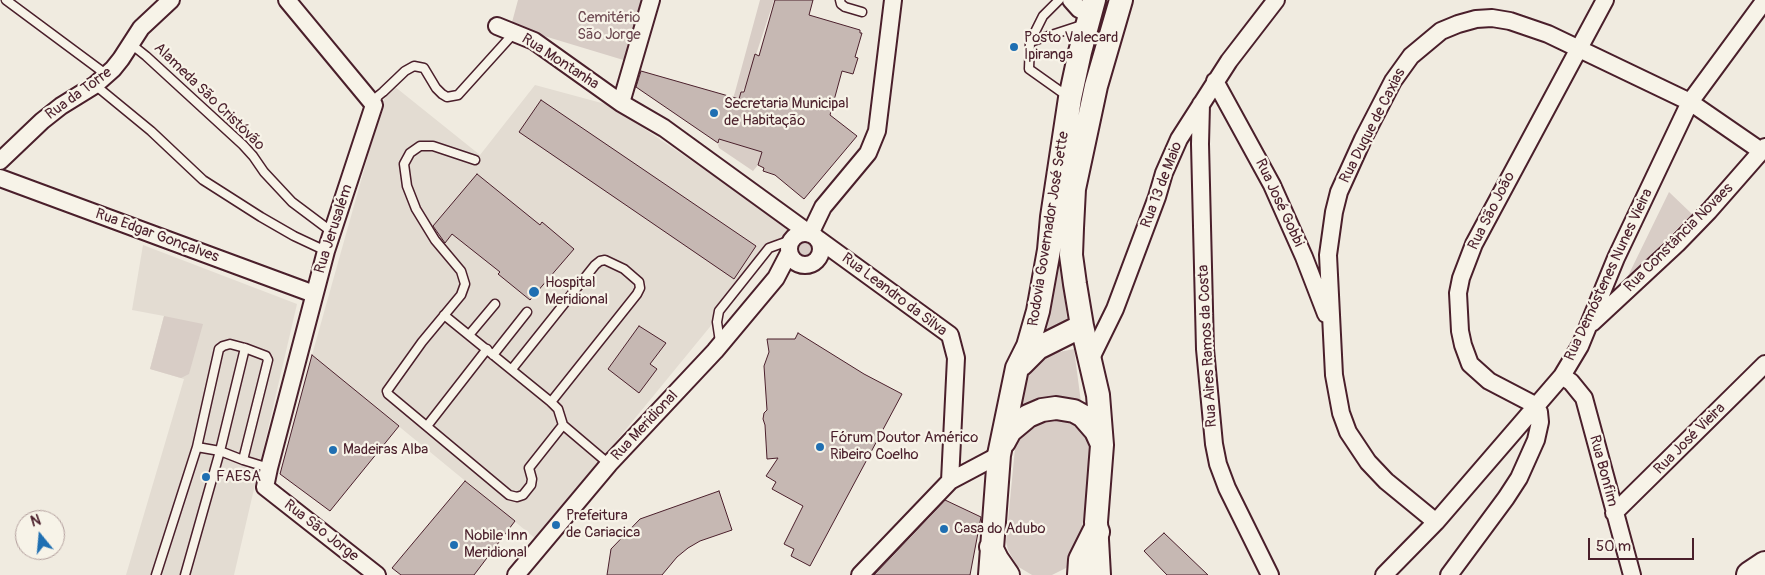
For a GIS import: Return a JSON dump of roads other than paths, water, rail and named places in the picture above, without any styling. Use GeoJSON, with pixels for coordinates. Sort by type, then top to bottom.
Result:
{"type":"FeatureCollection","features":[{"type":"Feature","properties":{"kind":"main road","name":"Rodovia Governador José Sette"},"geometry":{"type":"LineString","coordinates":[[1096,532],[1102,445],[1098,395],[1082,326],[1071,255],[1074,189],[1096,86],[1120,0]]}},
{"type":"Feature","properties":{"kind":"main road"},"geometry":{"type":"LineString","coordinates":[[1091,13],[1103,36],[1096,86]]}},
{"type":"Feature","properties":{"kind":"main road","name":"Rodovia Governador José Sette"},"geometry":{"type":"LineString","coordinates":[[990,575],[999,455],[1017,368],[1028,346],[1038,311],[1049,250],[1052,217],[1070,98],[1091,13]]}},
{"type":"Feature","properties":{"kind":"main road"},"geometry":{"type":"LineString","coordinates":[[1017,368],[1038,348],[1082,326]]}},
{"type":"Feature","properties":{"kind":"main road"},"geometry":{"type":"LineString","coordinates":[[999,455],[1003,442],[1010,431],[1020,422],[1042,410],[1056,408],[1074,411],[1083,416],[1096,431],[1102,445]]}},
{"type":"Feature","properties":{"kind":"main road"},"geometry":{"type":"LineString","coordinates":[[1082,571],[1096,532]]}},
{"type":"Feature","properties":{"kind":"main road"},"geometry":{"type":"LineString","coordinates":[[991,547],[996,559],[1008,575]]}},
{"type":"Feature","properties":{"kind":"main road"},"geometry":{"type":"LineString","coordinates":[[1750,575],[1765,565]]}},
{"type":"Feature","properties":{"kind":"street","name":"Rua da Torre"},"geometry":{"type":"LineString","coordinates":[[0,161],[42,121],[101,80],[121,60],[141,28],[171,0]]}},
{"type":"Feature","properties":{"kind":"street"},"geometry":{"type":"LineString","coordinates":[[287,0],[374,104]]}},
{"type":"Feature","properties":{"kind":"street"},"geometry":{"type":"LineString","coordinates":[[621,103],[651,0]]}},
{"type":"Feature","properties":{"kind":"street"},"geometry":{"type":"LineString","coordinates":[[814,236],[824,207],[868,153],[878,131],[893,0]]}},
{"type":"Feature","properties":{"kind":"street"},"geometry":{"type":"LineString","coordinates":[[1071,0],[1079,9],[1091,13]]}},
{"type":"Feature","properties":{"kind":"street","name":"Rua 13 de Maio"},"geometry":{"type":"LineString","coordinates":[[1090,360],[1115,309],[1170,156],[1216,81],[1276,0]]}},
{"type":"Feature","properties":{"kind":"street","name":"Rua São João"},"geometry":{"type":"LineString","coordinates":[[1535,405],[1489,381],[1470,364],[1462,344],[1460,331],[1458,293],[1460,278],[1474,244],[1605,0]]}},
{"type":"Feature","properties":{"kind":"street","name":"Rua Demóstenes Nunes Vieira"},"geometry":{"type":"LineString","coordinates":[[1384,575],[1436,522],[1562,376],[1580,346],[1616,258],[1690,102],[1765,0]]}},
{"type":"Feature","properties":{"kind":"street","name":"Rua Duque de Caxias"},"geometry":{"type":"LineString","coordinates":[[1436,522],[1386,481],[1368,462],[1348,432],[1336,394],[1328,256],[1330,232],[1339,192],[1363,139],[1389,89],[1411,56],[1441,31],[1476,19],[1492,18],[1529,27],[1548,34],[1690,102],[1763,149]]}},
{"type":"Feature","properties":{"kind":"street","name":"Rua Montanha"},"geometry":{"type":"LineString","coordinates":[[497,26],[534,41],[621,103]]}},
{"type":"Feature","properties":{"kind":"street","name":"Rua José Gobbi"},"geometry":{"type":"LineString","coordinates":[[1216,81],[1272,185],[1304,257],[1332,330]]}},
{"type":"Feature","properties":{"kind":"street","name":"Rua Leandro da Silva"},"geometry":{"type":"LineString","coordinates":[[621,103],[664,128],[950,335],[956,358],[950,481]]}},
{"type":"Feature","properties":{"kind":"street","name":"Rua Jerusalém"},"geometry":{"type":"LineString","coordinates":[[265,487],[326,251],[374,104]]}},
{"type":"Feature","properties":{"kind":"street","name":"Rua Aires Ramos da Costa"},"geometry":{"type":"LineString","coordinates":[[1201,104],[1200,144],[1205,349],[1214,444],[1227,488],[1270,575]]}},
{"type":"Feature","properties":{"kind":"street","name":"Rua Constância Novaes"},"geometry":{"type":"LineString","coordinates":[[1589,326],[1677,244],[1709,211],[1763,149]]}},
{"type":"Feature","properties":{"kind":"street","name":"Rua Edgar Gonçalves"},"geometry":{"type":"LineString","coordinates":[[0,178],[314,294]]}},
{"type":"Feature","properties":{"kind":"street"},"geometry":{"type":"LineString","coordinates":[[800,234],[814,236],[821,247],[821,252],[811,264],[798,264],[790,257],[790,246],[800,234]]}},
{"type":"Feature","properties":{"kind":"street","name":"Rua Meridional"},"geometry":{"type":"LineString","coordinates":[[516,575],[609,464],[721,344],[776,278],[790,246]]}},
{"type":"Feature","properties":{"kind":"street"},"geometry":{"type":"LineString","coordinates":[[776,278],[823,258],[842,256]]}},
{"type":"Feature","properties":{"kind":"street","name":"Rua José Vieira"},"geometry":{"type":"LineString","coordinates":[[1614,513],[1765,364]]}},
{"type":"Feature","properties":{"kind":"street","name":"Rua Bonfim"},"geometry":{"type":"LineString","coordinates":[[1562,376],[1571,382],[1584,398],[1632,575]]}},
{"type":"Feature","properties":{"kind":"street"},"geometry":{"type":"LineString","coordinates":[[1449,575],[1519,478],[1536,440],[1540,422],[1539,412],[1535,405]]}},
{"type":"Feature","properties":{"kind":"street"},"geometry":{"type":"LineString","coordinates":[[860,575],[950,481],[999,455]]}},
{"type":"Feature","properties":{"kind":"street","name":"Rua São Jorge"},"geometry":{"type":"LineString","coordinates":[[265,487],[377,575]]}},
{"type":"Feature","properties":{"kind":"lane"},"geometry":{"type":"LineString","coordinates":[[6,0],[101,80],[151,131],[204,180],[294,236],[326,251]]}},
{"type":"Feature","properties":{"kind":"lane"},"geometry":{"type":"LineString","coordinates":[[840,0],[841,4],[846,7],[862,12]]}},
{"type":"Feature","properties":{"kind":"lane"},"geometry":{"type":"LineString","coordinates":[[1059,0],[1043,16],[1030,42],[1029,68],[1070,98]]}},
{"type":"Feature","properties":{"kind":"lane"},"geometry":{"type":"LineString","coordinates":[[1030,42],[1091,13]]}},
{"type":"Feature","properties":{"kind":"lane"},"geometry":{"type":"LineString","coordinates":[[374,104],[383,92],[405,71],[414,66],[424,68],[436,88],[442,94],[447,97],[458,95],[514,33]]}},
{"type":"Feature","properties":{"kind":"lane","name":"Alameda São Cristóvão"},"geometry":{"type":"LineString","coordinates":[[131,44],[253,156],[264,172],[292,202],[332,232]]}},
{"type":"Feature","properties":{"kind":"lane"},"geometry":{"type":"LineString","coordinates":[[475,160],[432,146],[420,146],[410,153],[404,164],[407,186],[416,209],[434,240],[461,271],[465,284],[461,295],[387,388],[388,394],[509,495],[517,497],[523,495],[531,485],[532,478],[529,468],[563,425]]}},
{"type":"Feature","properties":{"kind":"lane"},"geometry":{"type":"LineString","coordinates":[[721,344],[717,322],[719,312],[769,248],[790,246]]}},
{"type":"Feature","properties":{"kind":"lane"},"geometry":{"type":"LineString","coordinates":[[512,370],[595,265],[605,260],[624,269],[639,282],[640,288],[637,294],[551,402]]}},
{"type":"Feature","properties":{"kind":"lane"},"geometry":{"type":"LineString","coordinates":[[469,335],[495,304]]}},
{"type":"Feature","properties":{"kind":"lane"},"geometry":{"type":"LineString","coordinates":[[493,355],[527,312]]}},
{"type":"Feature","properties":{"kind":"lane"},"geometry":{"type":"LineString","coordinates":[[444,315],[551,402],[558,409],[563,425],[609,464]]}},
{"type":"Feature","properties":{"kind":"lane"},"geometry":{"type":"LineString","coordinates":[[156,575],[197,447],[219,349],[230,344],[266,356],[268,360],[243,460]]}},
{"type":"Feature","properties":{"kind":"lane"},"geometry":{"type":"LineString","coordinates":[[185,575],[220,451],[245,348]]}},
{"type":"Feature","properties":{"kind":"lane"},"geometry":{"type":"LineString","coordinates":[[426,426],[486,349]]}},
{"type":"Feature","properties":{"kind":"lane"},"geometry":{"type":"LineString","coordinates":[[197,447],[220,451],[269,468]]}},
{"type":"Feature","properties":{"kind":"place","name":"Posto Valecard Ipiranga"},"geometry":{"type":"Point","coordinates":[1014,47]}},
{"type":"Feature","properties":{"kind":"place","name":"Secretaria Municipal de Habitação"},"geometry":{"type":"Point","coordinates":[714,113]}},
{"type":"Feature","properties":{"kind":"place","name":"Hospital Meridional"},"geometry":{"type":"Point","coordinates":[534,292]}},
{"type":"Feature","properties":{"kind":"place","name":"Fórum Doutor Américo Ribeiro Coelho"},"geometry":{"type":"Point","coordinates":[820,447]}},
{"type":"Feature","properties":{"kind":"place","name":"Madeiras Alba"},"geometry":{"type":"Point","coordinates":[333,450]}},
{"type":"Feature","properties":{"kind":"place","name":"FAESA"},"geometry":{"type":"Point","coordinates":[206,477]}},
{"type":"Feature","properties":{"kind":"place","name":"Prefeitura de Cariacica"},"geometry":{"type":"Point","coordinates":[556,525]}},
{"type":"Feature","properties":{"kind":"place","name":"Casa do Adubo"},"geometry":{"type":"Point","coordinates":[944,529]}},
{"type":"Feature","properties":{"kind":"place","name":"Nobile Inn Meridional"},"geometry":{"type":"Point","coordinates":[454,545]}},
{"type":"Feature","properties":{"kind":"park label","name":"Cemitério São Jorge"},"geometry":{"type":"Point","coordinates":[609,26]}}]}
